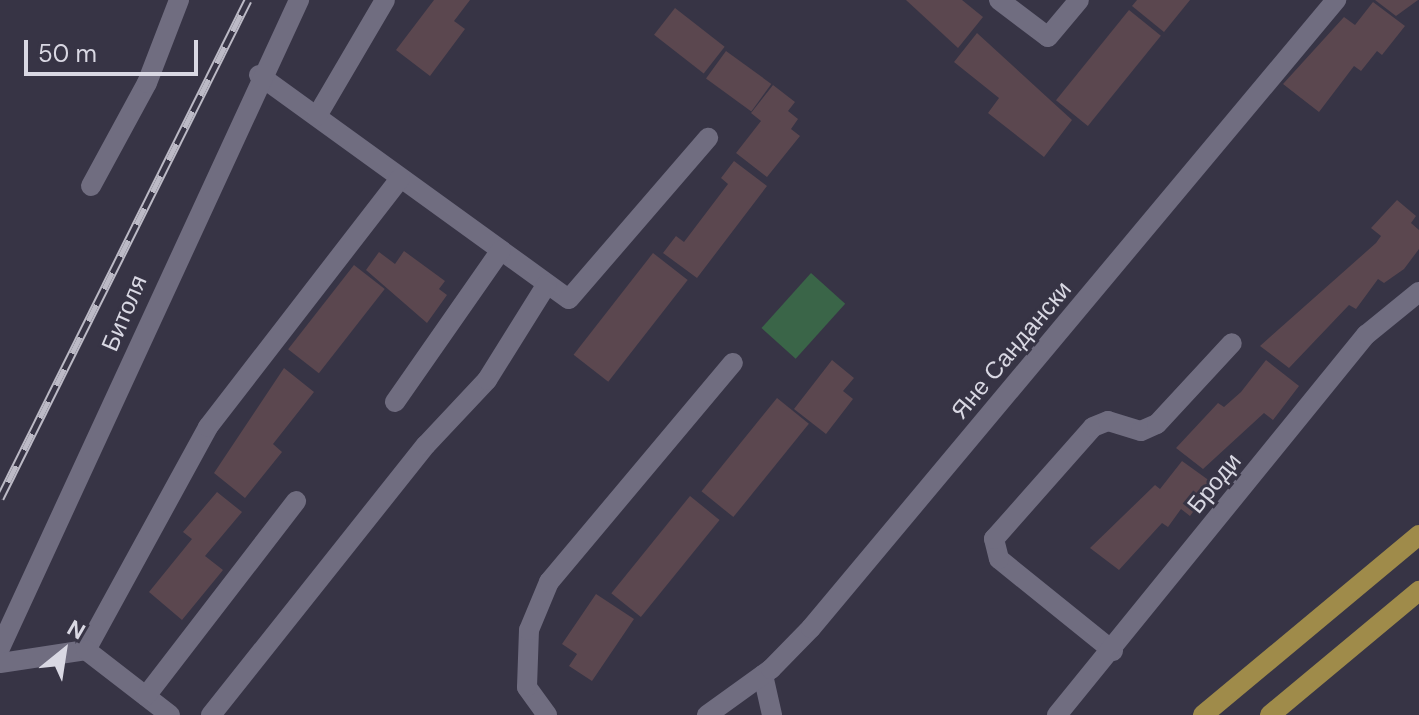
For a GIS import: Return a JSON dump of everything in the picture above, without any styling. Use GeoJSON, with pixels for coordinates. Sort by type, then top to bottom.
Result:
{"type":"FeatureCollection","features":[{"type":"Feature","properties":{"kind":"main road"},"geometry":{"type":"LineString","coordinates":[[1203,715],[1419,535]]}},
{"type":"Feature","properties":{"kind":"main road"},"geometry":{"type":"LineString","coordinates":[[1270,715],[1419,591]]}},
{"type":"Feature","properties":{"kind":"street"},"geometry":{"type":"LineString","coordinates":[[91,186],[147,83],[179,0]]}},
{"type":"Feature","properties":{"kind":"street","name":"Битоля"},"geometry":{"type":"LineString","coordinates":[[0,648],[259,75],[299,0]]}},
{"type":"Feature","properties":{"kind":"street"},"geometry":{"type":"LineString","coordinates":[[317,116],[385,0]]}},
{"type":"Feature","properties":{"kind":"street"},"geometry":{"type":"LineString","coordinates":[[999,0],[1048,37],[1079,0]]}},
{"type":"Feature","properties":{"kind":"street","name":"Яне Сандански"},"geometry":{"type":"LineString","coordinates":[[707,715],[763,675],[933,486],[1336,0]]}},
{"type":"Feature","properties":{"kind":"street"},"geometry":{"type":"LineString","coordinates":[[259,75],[569,299],[708,138]]}},
{"type":"Feature","properties":{"kind":"street"},"geometry":{"type":"LineString","coordinates":[[86,650],[208,427],[400,179]]}},
{"type":"Feature","properties":{"kind":"street"},"geometry":{"type":"LineString","coordinates":[[395,402],[501,250]]}},
{"type":"Feature","properties":{"kind":"street"},"geometry":{"type":"LineString","coordinates":[[211,715],[426,445],[487,380],[547,284]]}},
{"type":"Feature","properties":{"kind":"street","name":"Броди"},"geometry":{"type":"LineString","coordinates":[[1057,715],[1113,651],[1366,335],[1419,292]]}},
{"type":"Feature","properties":{"kind":"street"},"geometry":{"type":"LineString","coordinates":[[1113,651],[999,559],[994,539],[1093,427],[1108,421],[1141,431],[1157,424],[1232,343]]}},
{"type":"Feature","properties":{"kind":"street"},"geometry":{"type":"LineString","coordinates":[[547,715],[527,687],[529,630],[549,582],[733,363]]}},
{"type":"Feature","properties":{"kind":"street"},"geometry":{"type":"LineString","coordinates":[[146,696],[296,501]]}},
{"type":"Feature","properties":{"kind":"street"},"geometry":{"type":"LineString","coordinates":[[0,663],[86,650],[170,715]]}},
{"type":"Feature","properties":{"kind":"street"},"geometry":{"type":"LineString","coordinates":[[763,675],[772,715]]}},
{"type":"Feature","properties":{"kind":"green space"},"geometry":{"type":"Polygon","coordinates":[[[811,273],[845,304],[796,359],[761,328],[811,273]]]}},
{"type":"Feature","properties":{"kind":"building"},"geometry":{"type":"Polygon","coordinates":[[[434,0],[470,0],[454,21],[465,29],[430,76],[396,50],[434,0]]]}},
{"type":"Feature","properties":{"kind":"building"},"geometry":{"type":"Polygon","coordinates":[[[906,0],[962,0],[983,17],[958,48],[906,0]]]}},
{"type":"Feature","properties":{"kind":"building"},"geometry":{"type":"Polygon","coordinates":[[[1137,0],[1190,0],[1164,32],[1132,6],[1137,0]]]}},
{"type":"Feature","properties":{"kind":"building"},"geometry":{"type":"Polygon","coordinates":[[[1375,0],[1418,0],[1396,16],[1375,0]]]}},
{"type":"Feature","properties":{"kind":"building"},"geometry":{"type":"Polygon","coordinates":[[[1373,2],[1405,26],[1382,55],[1377,51],[1361,71],[1354,66],[1319,112],[1283,84],[1344,17],[1355,25],[1373,2]]]}},
{"type":"Feature","properties":{"kind":"building"},"geometry":{"type":"Polygon","coordinates":[[[675,8],[725,47],[704,74],[654,35],[675,8]]]}},
{"type":"Feature","properties":{"kind":"building"},"geometry":{"type":"Polygon","coordinates":[[[1129,10],[1161,36],[1088,126],[1056,100],[1129,10]]]}},
{"type":"Feature","properties":{"kind":"building"},"geometry":{"type":"Polygon","coordinates":[[[977,33],[1072,120],[1044,157],[988,113],[999,98],[954,62],[977,33]]]}},
{"type":"Feature","properties":{"kind":"building"},"geometry":{"type":"Polygon","coordinates":[[[726,51],[771,84],[751,111],[706,79],[726,51]]]}},
{"type":"Feature","properties":{"kind":"building"},"geometry":{"type":"Polygon","coordinates":[[[773,85],[795,102],[788,111],[798,119],[791,129],[800,136],[767,177],[736,153],[761,121],[751,113],[773,85]]]}},
{"type":"Feature","properties":{"kind":"building"},"geometry":{"type":"Polygon","coordinates":[[[734,161],[767,186],[697,278],[663,253],[676,236],[684,242],[728,184],[721,178],[734,161]]]}},
{"type":"Feature","properties":{"kind":"building"},"geometry":{"type":"Polygon","coordinates":[[[1397,200],[1416,216],[1411,223],[1419,230],[1419,249],[1404,269],[1384,283],[1378,279],[1356,309],[1349,305],[1289,368],[1260,346],[1376,243],[1381,236],[1371,228],[1397,200]]]}},
{"type":"Feature","properties":{"kind":"building"},"geometry":{"type":"Polygon","coordinates":[[[404,251],[445,281],[439,289],[447,295],[427,323],[366,270],[379,252],[395,264],[404,251]]]}},
{"type":"Feature","properties":{"kind":"building"},"geometry":{"type":"Polygon","coordinates":[[[653,253],[688,280],[608,382],[574,355],[653,253]]]}},
{"type":"Feature","properties":{"kind":"building"},"geometry":{"type":"Polygon","coordinates":[[[354,265],[385,289],[319,373],[288,349],[354,265]]]}},
{"type":"Feature","properties":{"kind":"building"},"geometry":{"type":"Polygon","coordinates":[[[832,360],[854,378],[843,391],[853,399],[826,434],[794,409],[832,360]]]}},
{"type":"Feature","properties":{"kind":"building"},"geometry":{"type":"Polygon","coordinates":[[[1266,360],[1299,386],[1273,420],[1264,413],[1203,469],[1176,448],[1218,403],[1224,407],[1241,392],[1266,360]]]}},
{"type":"Feature","properties":{"kind":"building"},"geometry":{"type":"Polygon","coordinates":[[[284,368],[314,392],[273,444],[282,452],[245,498],[214,473],[284,368]]]}},
{"type":"Feature","properties":{"kind":"building"},"geometry":{"type":"Polygon","coordinates":[[[777,398],[809,424],[733,517],[701,491],[777,398]]]}},
{"type":"Feature","properties":{"kind":"building"},"geometry":{"type":"Polygon","coordinates":[[[1182,461],[1214,484],[1190,516],[1181,509],[1168,527],[1162,523],[1119,570],[1090,548],[1155,485],[1160,489],[1182,461]]]}},
{"type":"Feature","properties":{"kind":"building"},"geometry":{"type":"Polygon","coordinates":[[[217,492],[242,512],[205,556],[223,570],[182,620],[149,592],[192,539],[183,532],[217,492]]]}},
{"type":"Feature","properties":{"kind":"building"},"geometry":{"type":"Polygon","coordinates":[[[690,496],[720,520],[641,617],[611,593],[690,496]]]}},
{"type":"Feature","properties":{"kind":"building"},"geometry":{"type":"Polygon","coordinates":[[[596,594],[634,619],[592,681],[569,666],[577,654],[562,644],[596,594]]]}},
{"type":"Feature","properties":{"kind":"railway"},"geometry":{"type":"LineString","coordinates":[[0,498],[248,0]]}}]}
